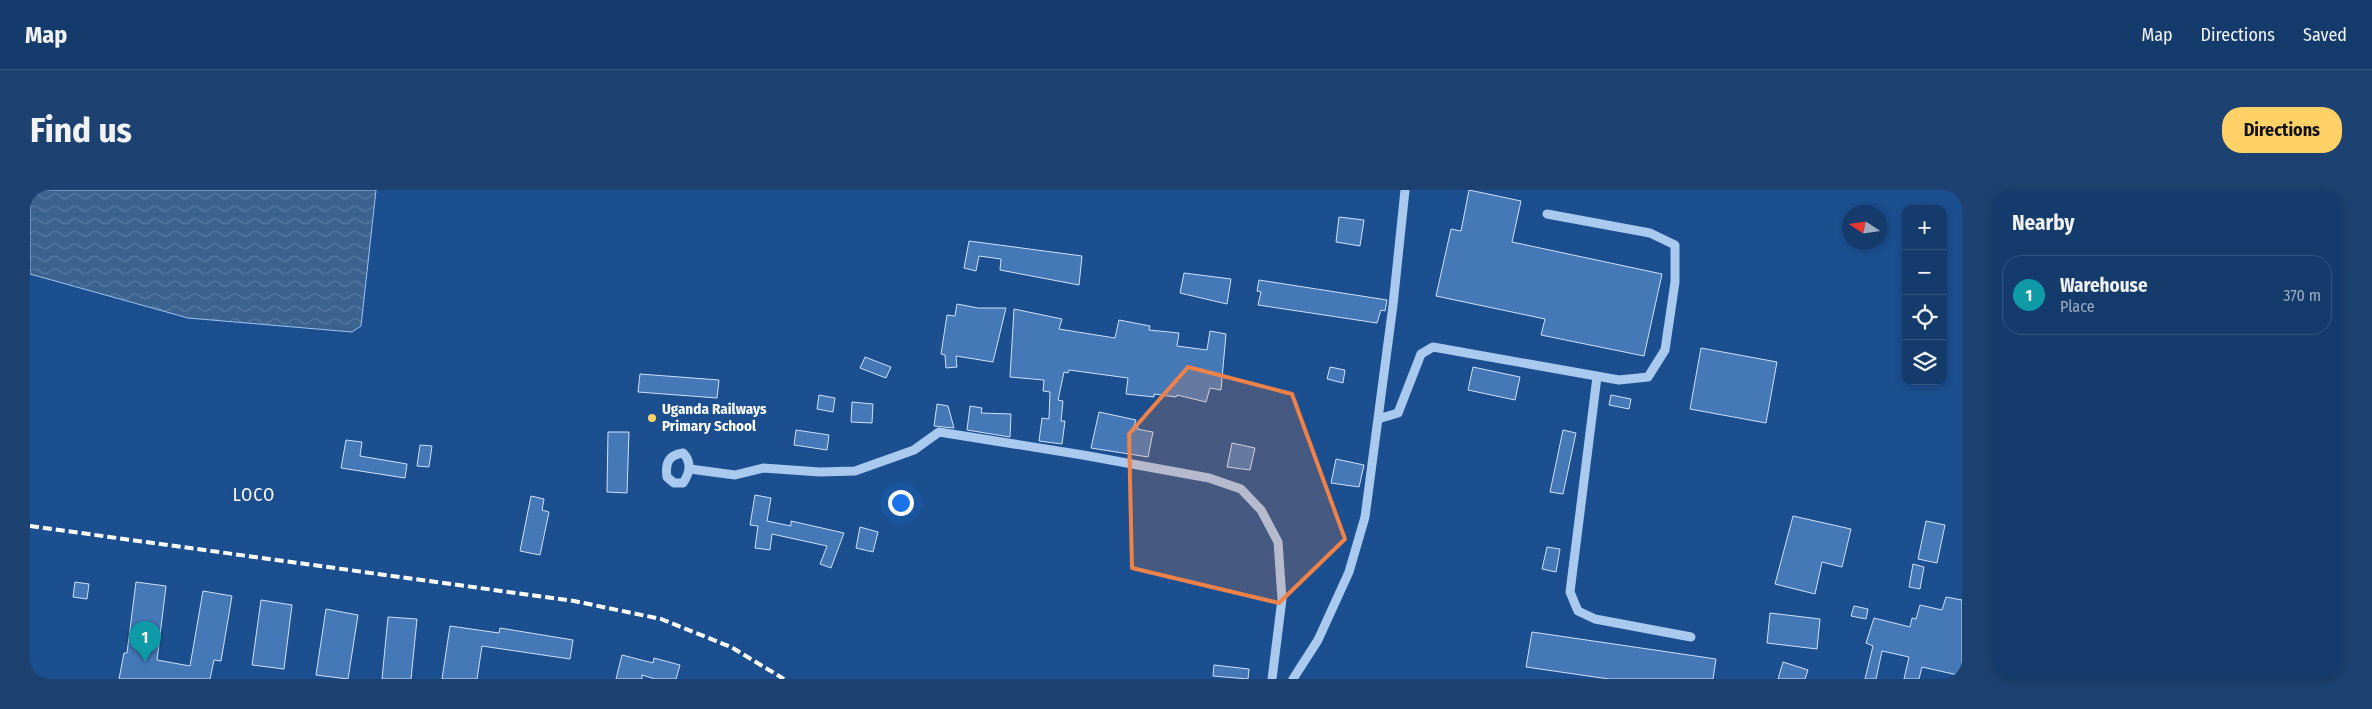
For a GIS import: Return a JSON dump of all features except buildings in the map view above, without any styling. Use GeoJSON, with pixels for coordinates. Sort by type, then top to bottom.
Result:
{"type":"FeatureCollection","features":[{"type":"Feature","properties":{"kind":"lane"},"geometry":{"type":"LineString","coordinates":[[1293,679],[1318,640],[1348,572],[1365,517],[1394,305],[1405,190]]}},
{"type":"Feature","properties":{"kind":"lane"},"geometry":{"type":"LineString","coordinates":[[1378,419],[1398,413],[1421,354],[1433,347],[1597,377],[1619,380],[1648,377],[1666,350],[1676,282],[1675,245],[1650,233],[1547,214]]}},
{"type":"Feature","properties":{"kind":"lane"},"geometry":{"type":"LineString","coordinates":[[1597,377],[1570,592],[1578,611],[1595,619],[1644,630],[1691,637]]}},
{"type":"Feature","properties":{"kind":"lane"},"geometry":{"type":"LineString","coordinates":[[690,470],[735,475],[764,468],[820,472],[855,471],[914,450],[939,432],[1083,455],[1209,478],[1241,489],[1262,510],[1278,542],[1282,599],[1272,679]]}},
{"type":"Feature","properties":{"kind":"highlighted area"},"geometry":{"type":"Polygon","coordinates":[[[1188,367],[1292,394],[1345,539],[1279,603],[1132,568],[1129,434],[1188,367]]]}},
{"type":"Feature","properties":{"kind":"water"},"geometry":{"type":"Polygon","coordinates":[[[30,190],[376,190],[361,326],[352,332],[188,318],[30,274],[30,190]]]}},
{"type":"Feature","properties":{"kind":"railway"},"geometry":{"type":"LineString","coordinates":[[30,526],[574,601],[661,619],[731,647],[784,679]]}},
{"type":"Feature","properties":{"kind":"place","name":"Uganda Railways Primary School"},"geometry":{"type":"Point","coordinates":[652,418]}},
{"type":"Feature","properties":{"kind":"place","name":"Warehouse"},"geometry":{"type":"Point","coordinates":[145,662]}},
{"type":"Feature","properties":{"kind":"district","name":"LOCO"},"geometry":{"type":"Point","coordinates":[254,495]}}]}
